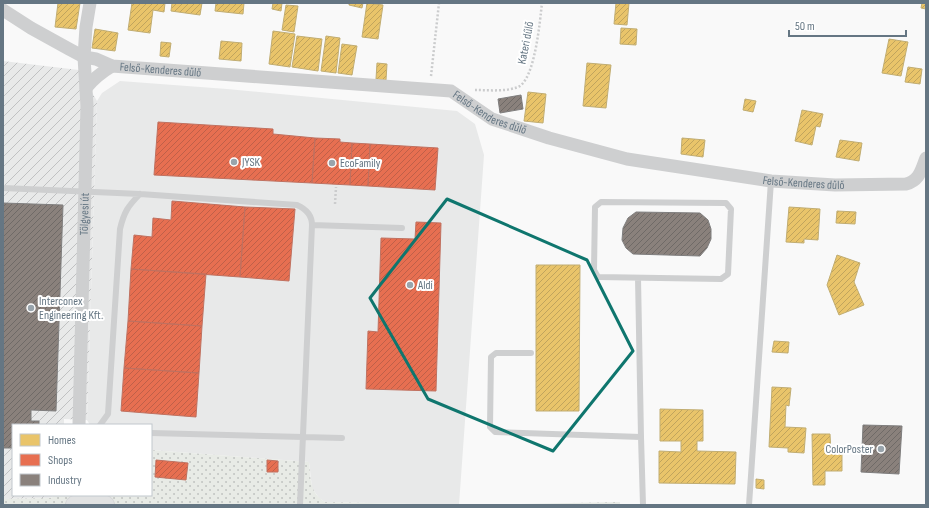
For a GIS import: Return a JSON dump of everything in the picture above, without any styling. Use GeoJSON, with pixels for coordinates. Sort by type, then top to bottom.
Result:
{"type":"FeatureCollection","features":[{"type":"Feature","properties":{"kind":"main road"},"geometry":{"type":"LineString","coordinates":[[76,501],[102,501]]}},
{"type":"Feature","properties":{"kind":"street","name":"Tölgyesi út"},"geometry":{"type":"LineString","coordinates":[[79,424],[87,106],[84,57],[86,27],[90,3]]}},
{"type":"Feature","properties":{"kind":"street","name":"Felső-Kenderes dűlő"},"geometry":{"type":"LineString","coordinates":[[3,10],[31,28],[84,57],[96,59],[112,66],[430,88],[450,91],[492,119],[549,138],[627,158],[771,181],[835,185],[906,184],[914,182],[919,176],[926,158]]}},
{"type":"Feature","properties":{"kind":"street"},"geometry":{"type":"LineString","coordinates":[[86,88],[99,74],[112,66]]}},
{"type":"Feature","properties":{"kind":"lane"},"geometry":{"type":"LineString","coordinates":[[749,505],[771,181]]}},
{"type":"Feature","properties":{"kind":"lane"},"geometry":{"type":"LineString","coordinates":[[3,188],[140,194],[297,205],[311,215],[312,225],[300,505]]}},
{"type":"Feature","properties":{"kind":"lane"},"geometry":{"type":"LineString","coordinates":[[101,424],[108,414],[120,229],[123,215],[129,205],[140,194]]}},
{"type":"Feature","properties":{"kind":"lane"},"geometry":{"type":"LineString","coordinates":[[601,202],[726,204],[731,210],[728,274],[721,279],[638,278],[598,277],[594,270],[596,207],[601,202]]}},
{"type":"Feature","properties":{"kind":"lane"},"geometry":{"type":"LineString","coordinates":[[312,225],[402,228]]}},
{"type":"Feature","properties":{"kind":"lane"},"geometry":{"type":"LineString","coordinates":[[638,278],[643,505]]}},
{"type":"Feature","properties":{"kind":"lane"},"geometry":{"type":"LineString","coordinates":[[531,353],[496,353],[491,357],[490,427],[495,432],[641,437]]}},
{"type":"Feature","properties":{"kind":"lane"},"geometry":{"type":"LineString","coordinates":[[152,433],[342,438]]}},
{"type":"Feature","properties":{"kind":"path"},"geometry":{"type":"LineString","coordinates":[[430,88],[439,3]]}},
{"type":"Feature","properties":{"kind":"path","name":"Kateri dűlő"},"geometry":{"type":"LineString","coordinates":[[450,91],[509,89],[520,86],[526,80],[531,69],[542,3]]}},
{"type":"Feature","properties":{"kind":"path"},"geometry":{"type":"LineString","coordinates":[[335,204],[336,187]]}},
{"type":"Feature","properties":{"kind":"highlighted area"},"geometry":{"type":"Polygon","coordinates":[[[447,199],[587,260],[633,351],[553,451],[428,399],[370,298],[447,199]]]}},
{"type":"Feature","properties":{"kind":"shaded area"},"geometry":{"type":"Polygon","coordinates":[[[3,61],[79,70],[97,101],[87,420],[64,419],[64,424],[12,424],[12,496],[53,496],[51,498],[3,499],[3,61]]]}},
{"type":"Feature","properties":{"kind":"shaded area"},"geometry":{"type":"Polygon","coordinates":[[[120,81],[227,89],[457,111],[475,124],[484,155],[459,505],[325,502],[319,498],[312,488],[309,462],[152,450],[152,424],[89,424],[87,420],[97,101],[102,93],[120,81]]]}},
{"type":"Feature","properties":{"kind":"shaded area"},"geometry":{"type":"Polygon","coordinates":[[[152,450],[309,462],[313,489],[325,502],[454,505],[3,505],[3,499],[51,498],[53,496],[152,496],[152,450]]]}},
{"type":"Feature","properties":{"kind":"shaded area"},"geometry":{"type":"Polygon","coordinates":[[[620,502],[620,505],[465,505],[620,502]]]}},
{"type":"Feature","properties":{"kind":"building: Homes"},"geometry":{"type":"Polygon","coordinates":[[[58,3],[80,3],[76,29],[55,27],[58,3]]]}},
{"type":"Feature","properties":{"kind":"building: Homes"},"geometry":{"type":"Polygon","coordinates":[[[132,3],[165,3],[164,12],[153,10],[150,33],[128,30],[132,3]]]}},
{"type":"Feature","properties":{"kind":"building: Homes"},"geometry":{"type":"Polygon","coordinates":[[[172,3],[202,3],[200,15],[171,11],[172,3]]]}},
{"type":"Feature","properties":{"kind":"building: Homes"},"geometry":{"type":"Polygon","coordinates":[[[216,3],[244,3],[243,14],[215,11],[216,3]]]}},
{"type":"Feature","properties":{"kind":"building: Homes"},"geometry":{"type":"Polygon","coordinates":[[[273,3],[282,3],[281,11],[272,9],[273,3]]]}},
{"type":"Feature","properties":{"kind":"building: Homes"},"geometry":{"type":"Polygon","coordinates":[[[349,3],[363,3],[362,8],[349,5],[349,3]]]}},
{"type":"Feature","properties":{"kind":"building: Homes"},"geometry":{"type":"Polygon","coordinates":[[[367,3],[383,5],[378,39],[362,37],[367,3]]]}},
{"type":"Feature","properties":{"kind":"building: Homes"},"geometry":{"type":"Polygon","coordinates":[[[616,3],[629,3],[627,25],[614,24],[616,3]]]}},
{"type":"Feature","properties":{"kind":"building: Homes"},"geometry":{"type":"Polygon","coordinates":[[[922,3],[926,3],[926,9],[921,8],[922,3]]]}},
{"type":"Feature","properties":{"kind":"building: Homes"},"geometry":{"type":"Polygon","coordinates":[[[286,5],[298,6],[294,32],[282,30],[286,5]]]}},
{"type":"Feature","properties":{"kind":"building: Homes"},"geometry":{"type":"Polygon","coordinates":[[[621,28],[637,29],[636,45],[620,44],[621,28]]]}},
{"type":"Feature","properties":{"kind":"building: Homes"},"geometry":{"type":"Polygon","coordinates":[[[95,29],[118,33],[115,51],[92,48],[95,29]]]}},
{"type":"Feature","properties":{"kind":"building: Homes"},"geometry":{"type":"Polygon","coordinates":[[[273,31],[295,34],[290,67],[269,64],[273,31]]]}},
{"type":"Feature","properties":{"kind":"building: Homes"},"geometry":{"type":"Polygon","coordinates":[[[297,36],[322,39],[318,71],[292,67],[297,36]]]}},
{"type":"Feature","properties":{"kind":"building: Homes"},"geometry":{"type":"Polygon","coordinates":[[[326,36],[340,38],[336,73],[321,71],[326,36]]]}},
{"type":"Feature","properties":{"kind":"building: Homes"},"geometry":{"type":"Polygon","coordinates":[[[889,39],[908,42],[901,76],[882,73],[889,39]]]}},
{"type":"Feature","properties":{"kind":"building: Homes"},"geometry":{"type":"Polygon","coordinates":[[[221,41],[242,43],[241,61],[219,59],[221,41]]]}},
{"type":"Feature","properties":{"kind":"building: Homes"},"geometry":{"type":"Polygon","coordinates":[[[161,42],[171,43],[169,57],[160,56],[161,42]]]}},
{"type":"Feature","properties":{"kind":"building: Homes"},"geometry":{"type":"Polygon","coordinates":[[[342,44],[357,46],[352,75],[338,73],[342,44]]]}},
{"type":"Feature","properties":{"kind":"building: Homes"},"geometry":{"type":"Polygon","coordinates":[[[377,63],[387,64],[386,80],[376,79],[377,63]]]}},
{"type":"Feature","properties":{"kind":"building: Homes"},"geometry":{"type":"Polygon","coordinates":[[[587,63],[611,65],[606,108],[583,106],[587,63]]]}},
{"type":"Feature","properties":{"kind":"building: Homes"},"geometry":{"type":"Polygon","coordinates":[[[908,67],[922,69],[920,84],[905,82],[908,67]]]}},
{"type":"Feature","properties":{"kind":"building: Homes"},"geometry":{"type":"Polygon","coordinates":[[[528,92],[546,94],[543,123],[524,121],[528,92]]]}},
{"type":"Feature","properties":{"kind":"building: Homes"},"geometry":{"type":"Polygon","coordinates":[[[745,99],[756,101],[753,112],[743,110],[745,99]]]}},
{"type":"Feature","properties":{"kind":"building: Homes"},"geometry":{"type":"Polygon","coordinates":[[[802,110],[823,114],[820,127],[816,126],[812,145],[795,141],[802,110]]]}},
{"type":"Feature","properties":{"kind":"building: Homes"},"geometry":{"type":"Polygon","coordinates":[[[682,138],[705,140],[703,157],[681,154],[682,138]]]}},
{"type":"Feature","properties":{"kind":"building: Homes"},"geometry":{"type":"Polygon","coordinates":[[[840,140],[862,143],[859,161],[836,157],[840,140]]]}},
{"type":"Feature","properties":{"kind":"building: Homes"},"geometry":{"type":"Polygon","coordinates":[[[789,207],[820,209],[818,240],[804,239],[804,243],[786,242],[789,207]]]}},
{"type":"Feature","properties":{"kind":"building: Homes"},"geometry":{"type":"Polygon","coordinates":[[[837,211],[856,212],[855,224],[836,223],[837,211]]]}},
{"type":"Feature","properties":{"kind":"building: Homes"},"geometry":{"type":"Polygon","coordinates":[[[837,255],[860,263],[854,282],[864,305],[839,315],[827,285],[837,255]]]}},
{"type":"Feature","properties":{"kind":"building: Homes"},"geometry":{"type":"Polygon","coordinates":[[[536,265],[580,265],[579,411],[536,411],[536,265]]]}},
{"type":"Feature","properties":{"kind":"building: Homes"},"geometry":{"type":"Polygon","coordinates":[[[774,341],[789,342],[788,353],[772,352],[774,341]]]}},
{"type":"Feature","properties":{"kind":"building: Homes"},"geometry":{"type":"Polygon","coordinates":[[[772,387],[791,388],[789,406],[786,405],[785,427],[806,428],[804,453],[788,452],[788,448],[769,447],[772,387]]]}},
{"type":"Feature","properties":{"kind":"building: Homes"},"geometry":{"type":"Polygon","coordinates":[[[660,409],[703,410],[703,441],[697,441],[697,451],[736,452],[735,484],[659,483],[659,451],[681,452],[681,441],[660,441],[660,409]]]}},
{"type":"Feature","properties":{"kind":"building: Homes"},"geometry":{"type":"Polygon","coordinates":[[[812,434],[830,434],[831,454],[842,454],[842,471],[825,471],[825,485],[813,485],[812,434]]]}},
{"type":"Feature","properties":{"kind":"building: Homes"},"geometry":{"type":"Polygon","coordinates":[[[756,479],[764,480],[764,489],[756,488],[756,479]]]}},
{"type":"Feature","properties":{"kind":"building: Shops","name":"JYSK"},"geometry":{"type":"Polygon","coordinates":[[[158,122],[273,129],[273,134],[315,138],[312,183],[154,175],[158,122]]]}},
{"type":"Feature","properties":{"kind":"building: Shops","name":"EcoFamily"},"geometry":{"type":"Polygon","coordinates":[[[315,138],[340,139],[340,142],[352,143],[350,185],[312,183],[315,138]]]}},
{"type":"Feature","properties":{"kind":"building: Shops"},"geometry":{"type":"Polygon","coordinates":[[[352,143],[370,144],[368,186],[350,185],[352,143]]]}},
{"type":"Feature","properties":{"kind":"building: Shops"},"geometry":{"type":"Polygon","coordinates":[[[370,144],[438,148],[435,190],[368,186],[370,144]]]}},
{"type":"Feature","properties":{"kind":"building: Shops"},"geometry":{"type":"Polygon","coordinates":[[[172,201],[245,207],[240,277],[131,269],[134,235],[152,237],[153,218],[171,220],[172,201]]]}},
{"type":"Feature","properties":{"kind":"building: Shops"},"geometry":{"type":"Polygon","coordinates":[[[245,207],[295,209],[289,281],[240,277],[245,207]]]}},
{"type":"Feature","properties":{"kind":"building: Shops","name":"Aldi"},"geometry":{"type":"Polygon","coordinates":[[[416,222],[441,223],[436,391],[366,389],[368,331],[378,332],[381,238],[415,239],[416,222]]]}},
{"type":"Feature","properties":{"kind":"building: Shops"},"geometry":{"type":"Polygon","coordinates":[[[131,269],[206,274],[202,326],[128,321],[131,269]]]}},
{"type":"Feature","properties":{"kind":"building: Shops"},"geometry":{"type":"Polygon","coordinates":[[[128,321],[202,326],[199,373],[124,368],[128,321]]]}},
{"type":"Feature","properties":{"kind":"building: Shops"},"geometry":{"type":"Polygon","coordinates":[[[124,368],[199,373],[196,417],[121,411],[124,368]]]}},
{"type":"Feature","properties":{"kind":"building: Shops"},"geometry":{"type":"Polygon","coordinates":[[[156,460],[188,463],[186,480],[155,477],[156,460]]]}},
{"type":"Feature","properties":{"kind":"building: Shops"},"geometry":{"type":"Polygon","coordinates":[[[267,460],[278,461],[278,472],[267,472],[267,460]]]}},
{"type":"Feature","properties":{"kind":"building: Industry"},"geometry":{"type":"Polygon","coordinates":[[[521,95],[523,109],[500,113],[498,99],[521,95]]]}},
{"type":"Feature","properties":{"kind":"building: Industry","name":"Interconex Engineering Kft."},"geometry":{"type":"Polygon","coordinates":[[[3,203],[63,205],[56,411],[31,410],[31,421],[39,421],[39,424],[12,424],[12,448],[3,448],[3,203]]]}},
{"type":"Feature","properties":{"kind":"building: Industry"},"geometry":{"type":"Polygon","coordinates":[[[636,212],[700,213],[708,220],[711,229],[711,239],[707,248],[700,256],[633,254],[626,248],[622,240],[623,228],[628,218],[636,212]]]}},
{"type":"Feature","properties":{"kind":"building: Industry","name":"ColorPoster"},"geometry":{"type":"Polygon","coordinates":[[[863,425],[902,426],[899,474],[861,472],[863,425]]]}},
{"type":"Feature","properties":{"kind":"place","name":"JYSK"},"geometry":{"type":"Point","coordinates":[234,162]}},
{"type":"Feature","properties":{"kind":"place","name":"EcoFamily"},"geometry":{"type":"Point","coordinates":[332,163]}},
{"type":"Feature","properties":{"kind":"place","name":"Aldi"},"geometry":{"type":"Point","coordinates":[410,285]}},
{"type":"Feature","properties":{"kind":"place","name":"Interconex Engineering Kft."},"geometry":{"type":"Point","coordinates":[31,308]}},
{"type":"Feature","properties":{"kind":"place","name":"ColorPoster"},"geometry":{"type":"Point","coordinates":[881,449]}}]}
